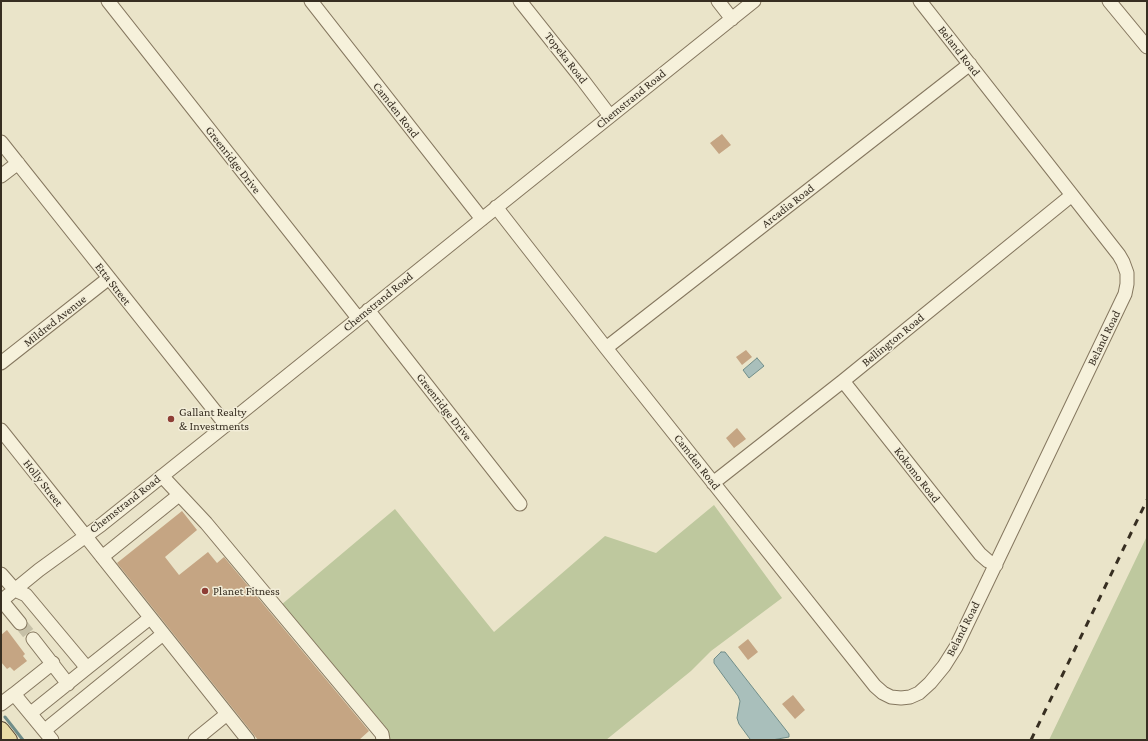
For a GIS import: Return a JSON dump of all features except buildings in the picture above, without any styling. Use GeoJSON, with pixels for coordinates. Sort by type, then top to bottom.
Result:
{"type":"FeatureCollection","features":[{"type":"Feature","properties":{"kind":"main road"},"geometry":{"type":"LineString","coordinates":[[1,730],[9,740]]}},
{"type":"Feature","properties":{"kind":"street","name":"Greenridge Drive"},"geometry":{"type":"LineString","coordinates":[[108,1],[520,504]]}},
{"type":"Feature","properties":{"kind":"street","name":"Camden Road"},"geometry":{"type":"LineString","coordinates":[[311,1],[482,219]]}},
{"type":"Feature","properties":{"kind":"street","name":"Topeka Road"},"geometry":{"type":"LineString","coordinates":[[520,1],[610,116]]}},
{"type":"Feature","properties":{"kind":"street"},"geometry":{"type":"LineString","coordinates":[[718,1],[732,18]]}},
{"type":"Feature","properties":{"kind":"street","name":"Chemstrand Road"},"geometry":{"type":"LineString","coordinates":[[1,601],[39,570],[101,525],[754,1]]}},
{"type":"Feature","properties":{"kind":"street","name":"Beland Road"},"geometry":{"type":"LineString","coordinates":[[910,697],[919,693],[930,683],[944,666],[956,647],[1125,294],[1127,284],[1127,273],[1123,262],[920,1]]}},
{"type":"Feature","properties":{"kind":"street"},"geometry":{"type":"LineString","coordinates":[[1109,1],[1147,47]]}},
{"type":"Feature","properties":{"kind":"street","name":"Arcadia Road"},"geometry":{"type":"LineString","coordinates":[[606,348],[970,64]]}},
{"type":"Feature","properties":{"kind":"street","name":"Etta Street"},"geometry":{"type":"LineString","coordinates":[[1,142],[226,425]]}},
{"type":"Feature","properties":{"kind":"street"},"geometry":{"type":"LineString","coordinates":[[1,176],[18,163]]}},
{"type":"Feature","properties":{"kind":"street","name":"Bellington Road"},"geometry":{"type":"LineString","coordinates":[[713,483],[843,381],[1072,195]]}},
{"type":"Feature","properties":{"kind":"street","name":"Camden Road"},"geometry":{"type":"LineString","coordinates":[[496,207],[606,348],[875,686],[883,693],[891,697],[910,697]]}},
{"type":"Feature","properties":{"kind":"street","name":"Mildred Avenue"},"geometry":{"type":"LineString","coordinates":[[1,363],[109,278]]}},
{"type":"Feature","properties":{"kind":"street","name":"Kokomo Road"},"geometry":{"type":"LineString","coordinates":[[843,381],[980,554],[988,561],[996,565]]}},
{"type":"Feature","properties":{"kind":"street","name":"Holly Street"},"geometry":{"type":"LineString","coordinates":[[1,430],[248,740]]}},
{"type":"Feature","properties":{"kind":"street"},"geometry":{"type":"LineString","coordinates":[[162,476],[206,523],[382,734],[383,740]]}},
{"type":"Feature","properties":{"kind":"street"},"geometry":{"type":"LineString","coordinates":[[102,557],[179,495]]}},
{"type":"Feature","properties":{"kind":"street"},"geometry":{"type":"LineString","coordinates":[[1,574],[15,590],[26,595],[86,668]]}},
{"type":"Feature","properties":{"kind":"street"},"geometry":{"type":"LineString","coordinates":[[1,601],[20,623]]}},
{"type":"Feature","properties":{"kind":"street"},"geometry":{"type":"LineString","coordinates":[[31,713],[150,618]]}},
{"type":"Feature","properties":{"kind":"street"},"geometry":{"type":"LineString","coordinates":[[14,694],[48,735],[163,634]]}},
{"type":"Feature","properties":{"kind":"street"},"geometry":{"type":"LineString","coordinates":[[33,638],[68,684]]}},
{"type":"Feature","properties":{"kind":"street"},"geometry":{"type":"LineString","coordinates":[[1,704],[53,663]]}},
{"type":"Feature","properties":{"kind":"street"},"geometry":{"type":"LineString","coordinates":[[195,740],[227,714]]}},
{"type":"Feature","properties":{"kind":"green space"},"geometry":{"type":"Polygon","coordinates":[[[714,505],[782,598],[711,651],[691,671],[606,740],[387,740],[281,605],[395,509],[494,632],[605,536],[656,553],[714,505]]]}},
{"type":"Feature","properties":{"kind":"green space"},"geometry":{"type":"Polygon","coordinates":[[[1147,536],[1147,740],[1049,740],[1147,536]]]}},
{"type":"Feature","properties":{"kind":"water"},"geometry":{"type":"Polygon","coordinates":[[[757,358],[764,366],[749,378],[743,370],[757,358]]]}},
{"type":"Feature","properties":{"kind":"water"},"geometry":{"type":"Polygon","coordinates":[[[721,652],[725,652],[789,734],[789,737],[772,740],[750,739],[739,724],[737,718],[740,701],[738,696],[714,663],[714,659],[721,652]]]}},
{"type":"Feature","properties":{"kind":"waterway"},"geometry":{"type":"LineString","coordinates":[[5,717],[23,740]]}},
{"type":"Feature","properties":{"kind":"tunnel"},"geometry":{"type":"LineString","coordinates":[[20,623],[33,639]]}},
{"type":"Feature","properties":{"kind":"railway"},"geometry":{"type":"LineString","coordinates":[[1031,740],[1147,500]]}},
{"type":"Feature","properties":{"kind":"place","name":"Gallant Realty & Investments"},"geometry":{"type":"Point","coordinates":[171,419]}},
{"type":"Feature","properties":{"kind":"place","name":"Planet Fitness"},"geometry":{"type":"Point","coordinates":[205,591]}}]}
